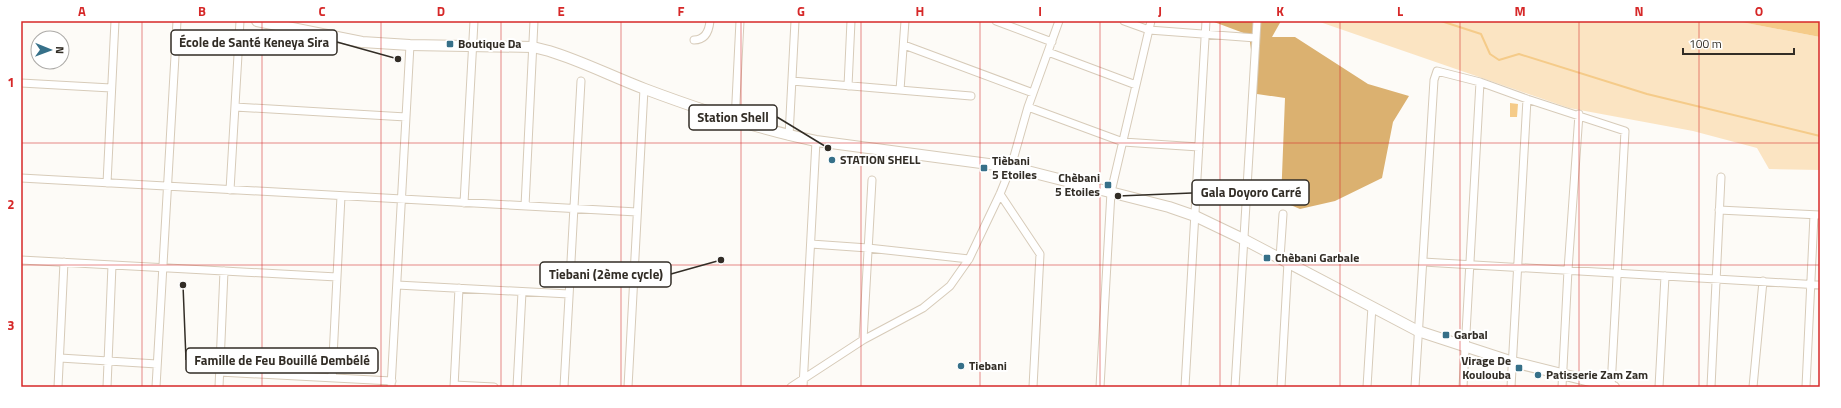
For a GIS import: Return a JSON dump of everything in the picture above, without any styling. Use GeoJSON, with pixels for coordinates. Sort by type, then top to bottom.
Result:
{"type":"FeatureCollection","features":[{"type":"Feature","properties":{"kind":"main road"},"geometry":{"type":"LineString","coordinates":[[257,21],[280,23],[362,42],[472,47],[533,47],[564,55],[644,89],[735,122],[789,136],[816,141],[1011,167],[1112,192],[1195,216],[1284,260],[1418,331],[1465,348],[1513,362],[1612,387]]}},
{"type":"Feature","properties":{"kind":"street"},"geometry":{"type":"LineString","coordinates":[[107,183],[115,21]]}},
{"type":"Feature","properties":{"kind":"street"},"geometry":{"type":"LineString","coordinates":[[156,387],[178,21]]}},
{"type":"Feature","properties":{"kind":"street"},"geometry":{"type":"LineString","coordinates":[[230,190],[240,21]]}},
{"type":"Feature","properties":{"kind":"street"},"geometry":{"type":"LineString","coordinates":[[464,203],[474,21]]}},
{"type":"Feature","properties":{"kind":"street"},"geometry":{"type":"LineString","coordinates":[[524,206],[534,21]]}},
{"type":"Feature","properties":{"kind":"street"},"geometry":{"type":"LineString","coordinates":[[694,40],[701,39],[706,35],[709,30],[710,21]]}},
{"type":"Feature","properties":{"kind":"street"},"geometry":{"type":"LineString","coordinates":[[735,122],[740,21]]}},
{"type":"Feature","properties":{"kind":"street"},"geometry":{"type":"LineString","coordinates":[[789,136],[795,21]]}},
{"type":"Feature","properties":{"kind":"street"},"geometry":{"type":"LineString","coordinates":[[848,86],[851,21]]}},
{"type":"Feature","properties":{"kind":"street"},"geometry":{"type":"LineString","coordinates":[[900,90],[905,21]]}},
{"type":"Feature","properties":{"kind":"street"},"geometry":{"type":"LineString","coordinates":[[996,21],[1052,42]]}},
{"type":"Feature","properties":{"kind":"street"},"geometry":{"type":"LineString","coordinates":[[791,387],[803,384],[863,340],[923,308],[950,286],[969,259],[1000,194],[1011,167],[1028,107],[1059,21]]}},
{"type":"Feature","properties":{"kind":"street"},"geometry":{"type":"LineString","coordinates":[[1124,21],[1149,30],[1256,38]]}},
{"type":"Feature","properties":{"kind":"street"},"geometry":{"type":"LineString","coordinates":[[1100,387],[1112,192],[1151,21]]}},
{"type":"Feature","properties":{"kind":"street"},"geometry":{"type":"LineString","coordinates":[[1185,387],[1206,21]]}},
{"type":"Feature","properties":{"kind":"street"},"geometry":{"type":"LineString","coordinates":[[1235,387],[1257,21]]}},
{"type":"Feature","properties":{"kind":"street"},"geometry":{"type":"LineString","coordinates":[[219,372],[332,378],[391,384],[410,45]]}},
{"type":"Feature","properties":{"kind":"street"},"geometry":{"type":"LineString","coordinates":[[904,45],[1033,93]]}},
{"type":"Feature","properties":{"kind":"street"},"geometry":{"type":"LineString","coordinates":[[1048,52],[1136,85]]}},
{"type":"Feature","properties":{"kind":"street"},"geometry":{"type":"LineString","coordinates":[[1415,387],[1434,80],[1438,71],[1480,82],[1626,131],[1612,387]]}},
{"type":"Feature","properties":{"kind":"street"},"geometry":{"type":"LineString","coordinates":[[564,387],[581,81]]}},
{"type":"Feature","properties":{"kind":"street"},"geometry":{"type":"LineString","coordinates":[[792,81],[971,96]]}},
{"type":"Feature","properties":{"kind":"street"},"geometry":{"type":"LineString","coordinates":[[1463,387],[1480,82]]}},
{"type":"Feature","properties":{"kind":"street"},"geometry":{"type":"LineString","coordinates":[[21,83],[111,88]]}},
{"type":"Feature","properties":{"kind":"street"},"geometry":{"type":"LineString","coordinates":[[628,387],[644,89]]}},
{"type":"Feature","properties":{"kind":"street"},"geometry":{"type":"LineString","coordinates":[[1511,387],[1527,99]]}},
{"type":"Feature","properties":{"kind":"street"},"geometry":{"type":"LineString","coordinates":[[235,107],[406,117]]}},
{"type":"Feature","properties":{"kind":"street"},"geometry":{"type":"LineString","coordinates":[[1028,107],[1123,142],[1199,147]]}},
{"type":"Feature","properties":{"kind":"street"},"geometry":{"type":"LineString","coordinates":[[1562,387],[1568,270],[1579,114]]}},
{"type":"Feature","properties":{"kind":"street"},"geometry":{"type":"LineString","coordinates":[[803,384],[816,141]]}},
{"type":"Feature","properties":{"kind":"street"},"geometry":{"type":"LineString","coordinates":[[1711,387],[1721,177]]}},
{"type":"Feature","properties":{"kind":"street"},"geometry":{"type":"LineString","coordinates":[[21,178],[637,212]]}},
{"type":"Feature","properties":{"kind":"street"},"geometry":{"type":"LineString","coordinates":[[863,340],[872,180]]}},
{"type":"Feature","properties":{"kind":"street"},"geometry":{"type":"LineString","coordinates":[[1000,194],[1040,254],[1033,387]]}},
{"type":"Feature","properties":{"kind":"street"},"geometry":{"type":"LineString","coordinates":[[332,378],[341,196]]}},
{"type":"Feature","properties":{"kind":"street"},"geometry":{"type":"LineString","coordinates":[[1719,210],[1817,215],[1811,284],[1806,387]]}},
{"type":"Feature","properties":{"kind":"street"},"geometry":{"type":"LineString","coordinates":[[1281,387],[1284,260],[1283,214]]}},
{"type":"Feature","properties":{"kind":"street"},"geometry":{"type":"LineString","coordinates":[[811,244],[868,248],[969,259]]}},
{"type":"Feature","properties":{"kind":"street"},"geometry":{"type":"LineString","coordinates":[[21,260],[337,277]]}},
{"type":"Feature","properties":{"kind":"street"},"geometry":{"type":"LineString","coordinates":[[58,387],[64,262]]}},
{"type":"Feature","properties":{"kind":"street"},"geometry":{"type":"LineString","coordinates":[[1423,262],[1820,285]]}},
{"type":"Feature","properties":{"kind":"street"},"geometry":{"type":"LineString","coordinates":[[107,387],[112,265]]}},
{"type":"Feature","properties":{"kind":"street"},"geometry":{"type":"LineString","coordinates":[[219,387],[224,271]]}},
{"type":"Feature","properties":{"kind":"street"},"geometry":{"type":"LineString","coordinates":[[1659,387],[1665,276]]}},
{"type":"Feature","properties":{"kind":"street"},"geometry":{"type":"LineString","coordinates":[[1753,387],[1763,281]]}},
{"type":"Feature","properties":{"kind":"street"},"geometry":{"type":"LineString","coordinates":[[397,285],[569,294]]}},
{"type":"Feature","properties":{"kind":"street"},"geometry":{"type":"LineString","coordinates":[[459,288],[454,386],[494,387]]}},
{"type":"Feature","properties":{"kind":"street"},"geometry":{"type":"LineString","coordinates":[[517,387],[522,292]]}},
{"type":"Feature","properties":{"kind":"street"},"geometry":{"type":"LineString","coordinates":[[1366,387],[1372,306]]}},
{"type":"Feature","properties":{"kind":"street"},"geometry":{"type":"LineString","coordinates":[[60,358],[157,364]]}},
{"type":"Feature","properties":{"kind":"shaded area"},"geometry":{"type":"Polygon","coordinates":[[[1214,21],[1281,21],[1272,37],[1295,37],[1368,84],[1409,96],[1393,122],[1382,178],[1335,201],[1300,209],[1281,201],[1285,98],[1257,94],[1249,35],[1214,21]]]}},
{"type":"Feature","properties":{"kind":"shaded area"},"geometry":{"type":"Polygon","coordinates":[[[1317,21],[1736,21],[1820,37],[1820,170],[1769,169],[1757,148],[1693,131],[1569,108],[1317,21]]]}},
{"type":"Feature","properties":{"kind":"shaded area"},"geometry":{"type":"Polygon","coordinates":[[[1736,21],[1820,21],[1820,37],[1736,21]]]}},
{"type":"Feature","properties":{"kind":"shaded area"},"geometry":{"type":"Polygon","coordinates":[[[1510,103],[1518,104],[1517,117],[1510,117],[1510,103]]]}},
{"type":"Feature","properties":{"kind":"waterway"},"geometry":{"type":"LineString","coordinates":[[1441,21],[1481,34],[1490,54],[1499,60],[1519,54],[1647,94],[1820,136]]}},
{"type":"Feature","properties":{"kind":"place","name":"Boutique Da"},"geometry":{"type":"Point","coordinates":[450,44]}},
{"type":"Feature","properties":{"kind":"place","name":"École de Santé Keneya Sira"},"geometry":{"type":"Point","coordinates":[398,59]}},
{"type":"Feature","properties":{"kind":"place","name":"Station Shell"},"geometry":{"type":"Point","coordinates":[828,148]}},
{"type":"Feature","properties":{"kind":"place","name":"STATION SHELL"},"geometry":{"type":"Point","coordinates":[832,160]}},
{"type":"Feature","properties":{"kind":"place","name":"Tièbani 5 Etoiles"},"geometry":{"type":"Point","coordinates":[984,168]}},
{"type":"Feature","properties":{"kind":"place","name":"Chèbani 5 Etoiles"},"geometry":{"type":"Point","coordinates":[1108,185]}},
{"type":"Feature","properties":{"kind":"place","name":"Gala Doyoro Carré"},"geometry":{"type":"Point","coordinates":[1118,196]}},
{"type":"Feature","properties":{"kind":"place","name":"Chèbani Garbale"},"geometry":{"type":"Point","coordinates":[1267,258]}},
{"type":"Feature","properties":{"kind":"place","name":"Tiebani (2ème cycle)"},"geometry":{"type":"Point","coordinates":[721,260]}},
{"type":"Feature","properties":{"kind":"place","name":"Famille de Feu Bouillé Dembélé"},"geometry":{"type":"Point","coordinates":[183,285]}},
{"type":"Feature","properties":{"kind":"place","name":"Garbal"},"geometry":{"type":"Point","coordinates":[1446,335]}},
{"type":"Feature","properties":{"kind":"place","name":"Tiebani"},"geometry":{"type":"Point","coordinates":[961,366]}},
{"type":"Feature","properties":{"kind":"place","name":"Virage De Koulouba"},"geometry":{"type":"Point","coordinates":[1519,368]}},
{"type":"Feature","properties":{"kind":"place","name":"Patisserie Zam Zam"},"geometry":{"type":"Point","coordinates":[1538,375]}}]}
